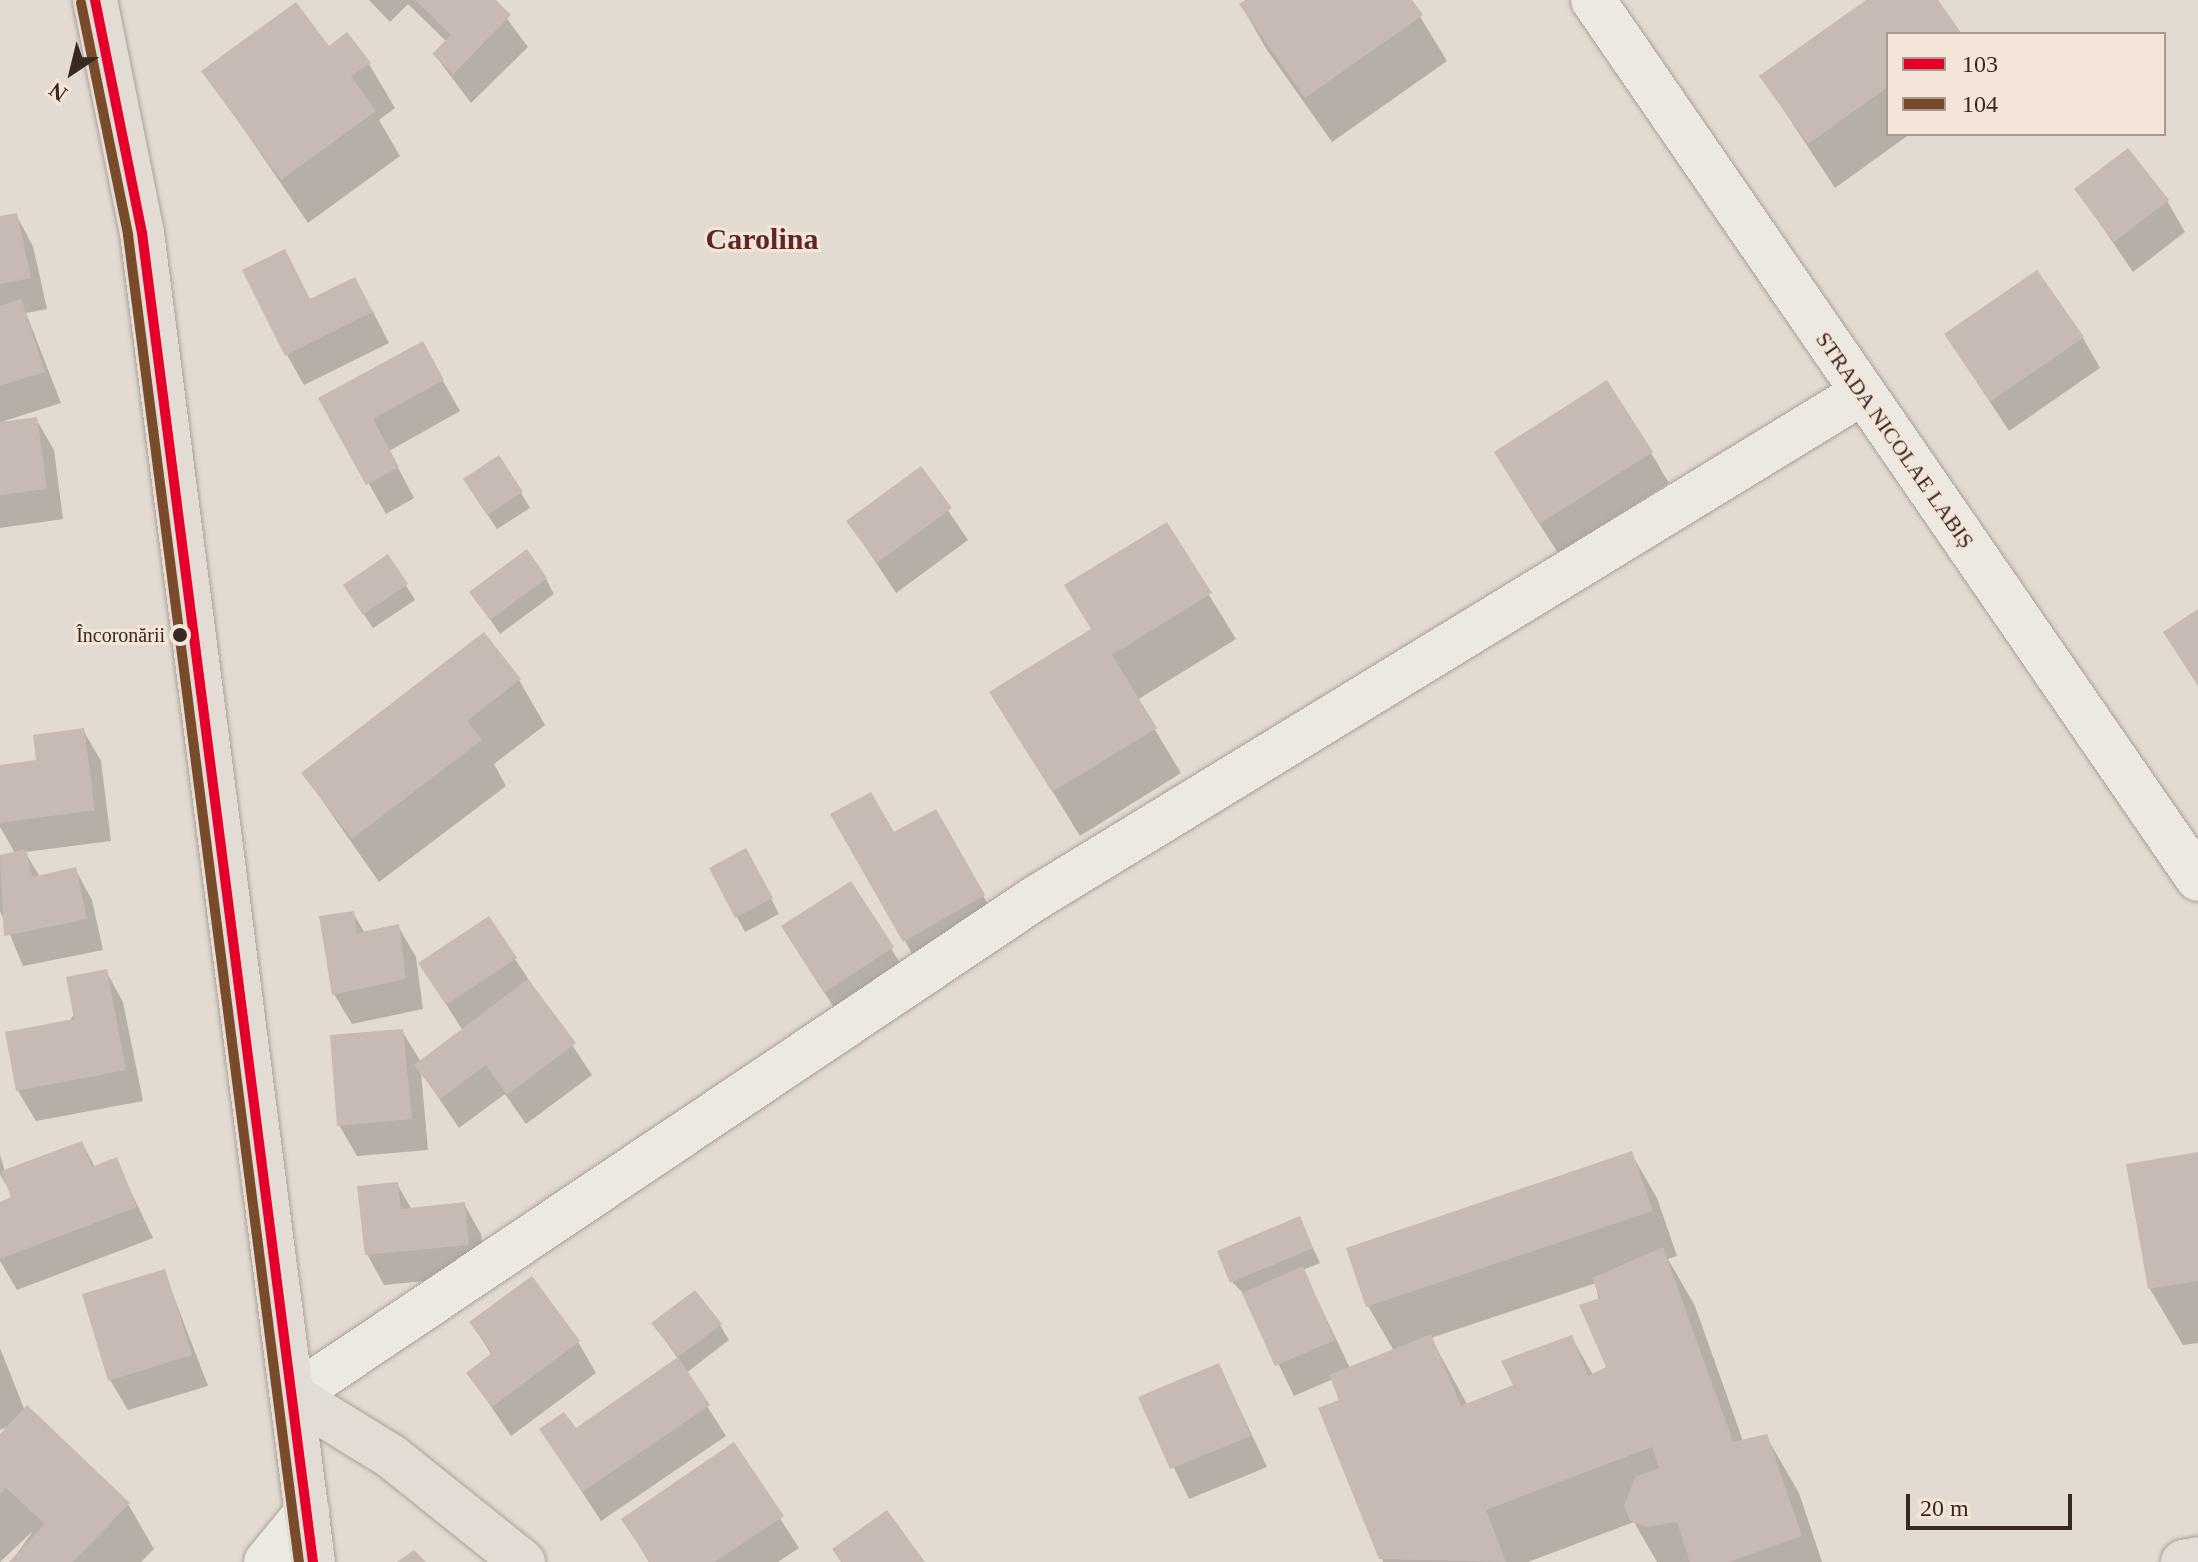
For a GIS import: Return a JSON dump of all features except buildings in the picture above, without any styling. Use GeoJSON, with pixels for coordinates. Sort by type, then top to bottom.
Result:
{"type":"FeatureCollection","features":[{"type":"Feature","properties":{"kind":"main road"},"geometry":{"type":"LineString","coordinates":[[95,0],[142,233],[313,1562]]}},
{"type":"Feature","properties":{"kind":"main road"},"geometry":{"type":"LineString","coordinates":[[293,1396],[392,1457],[523,1562]]}},
{"type":"Feature","properties":{"kind":"main road"},"geometry":{"type":"LineString","coordinates":[[2183,1562],[2198,1559]]}},
{"type":"Feature","properties":{"kind":"street","name":"STRADA NICOLAE LABIȘ"},"geometry":{"type":"LineString","coordinates":[[1593,0],[2198,879]]}},
{"type":"Feature","properties":{"kind":"street"},"geometry":{"type":"LineString","coordinates":[[293,1396],[1034,899],[1862,393]]}},
{"type":"Feature","properties":{"kind":"street"},"geometry":{"type":"LineString","coordinates":[[266,1562],[307,1512]]}},
{"type":"Feature","properties":{"kind":"transit line","name":"103"},"geometry":{"type":"LineString","coordinates":[[95,0],[142,233],[313,1562]]}},
{"type":"Feature","properties":{"kind":"transit line","name":"104"},"geometry":{"type":"LineString","coordinates":[[81,3],[128,235],[299,1562]]}},
{"type":"Feature","properties":{"kind":"place","name":"Încoronării"},"geometry":{"type":"Point","coordinates":[180,635]}},
{"type":"Feature","properties":{"kind":"district","name":"Carolina"},"geometry":{"type":"Point","coordinates":[762,239]}}]}
